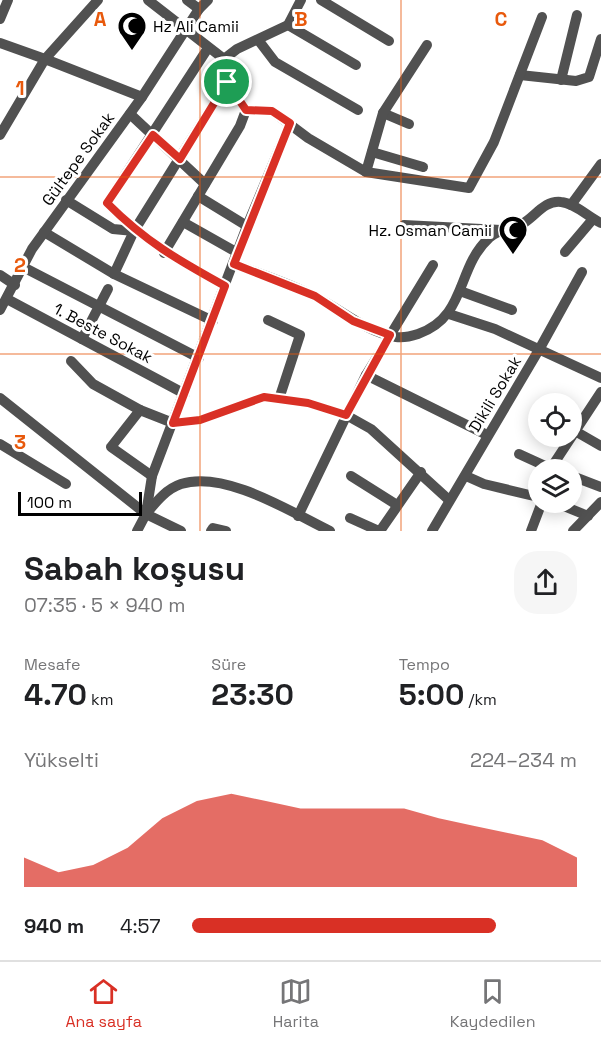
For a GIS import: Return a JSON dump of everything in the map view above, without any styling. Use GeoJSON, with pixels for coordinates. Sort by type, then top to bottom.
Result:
{"type":"FeatureCollection","features":[{"type":"Feature","properties":{"kind":"street"},"geometry":{"type":"LineString","coordinates":[[0,19],[8,0]]}},
{"type":"Feature","properties":{"kind":"street"},"geometry":{"type":"LineString","coordinates":[[0,135],[45,59],[98,0]]}},
{"type":"Feature","properties":{"kind":"street"},"geometry":{"type":"LineString","coordinates":[[148,0],[224,59],[227,82],[246,110]]}},
{"type":"Feature","properties":{"kind":"street"},"geometry":{"type":"LineString","coordinates":[[187,0],[199,9]]}},
{"type":"Feature","properties":{"kind":"street","name":"Gültepe Sokak"},"geometry":{"type":"LineString","coordinates":[[0,310],[44,232],[142,97],[199,9],[208,0]]}},
{"type":"Feature","properties":{"kind":"street"},"geometry":{"type":"LineString","coordinates":[[224,59],[237,49],[259,41],[288,25],[301,0]]}},
{"type":"Feature","properties":{"kind":"street"},"geometry":{"type":"LineString","coordinates":[[321,0],[389,41]]}},
{"type":"Feature","properties":{"kind":"street"},"geometry":{"type":"LineString","coordinates":[[561,80],[577,15]]}},
{"type":"Feature","properties":{"kind":"street"},"geometry":{"type":"LineString","coordinates":[[246,110],[272,111],[308,138],[366,172],[469,188],[494,142],[542,17]]}},
{"type":"Feature","properties":{"kind":"street"},"geometry":{"type":"LineString","coordinates":[[288,25],[356,65]]}},
{"type":"Feature","properties":{"kind":"street"},"geometry":{"type":"LineString","coordinates":[[520,75],[576,81],[589,77],[601,39]]}},
{"type":"Feature","properties":{"kind":"street"},"geometry":{"type":"LineString","coordinates":[[259,41],[274,62],[358,110]]}},
{"type":"Feature","properties":{"kind":"street"},"geometry":{"type":"LineString","coordinates":[[0,43],[142,97]]}},
{"type":"Feature","properties":{"kind":"street"},"geometry":{"type":"LineString","coordinates":[[366,172],[382,113],[427,45]]}},
{"type":"Feature","properties":{"kind":"street"},"geometry":{"type":"LineString","coordinates":[[208,48],[107,203],[135,231],[164,253],[225,286]]}},
{"type":"Feature","properties":{"kind":"street"},"geometry":{"type":"LineString","coordinates":[[114,274],[135,231],[227,82]]}},
{"type":"Feature","properties":{"kind":"street"},"geometry":{"type":"LineString","coordinates":[[164,253],[240,126],[246,110]]}},
{"type":"Feature","properties":{"kind":"street"},"geometry":{"type":"LineString","coordinates":[[382,113],[409,124]]}},
{"type":"Feature","properties":{"kind":"street"},"geometry":{"type":"LineString","coordinates":[[130,114],[205,184]]}},
{"type":"Feature","properties":{"kind":"street"},"geometry":{"type":"LineString","coordinates":[[146,514],[153,476],[247,226],[290,123]]}},
{"type":"Feature","properties":{"kind":"street"},"geometry":{"type":"LineString","coordinates":[[372,152],[423,167]]}},
{"type":"Feature","properties":{"kind":"street"},"geometry":{"type":"LineString","coordinates":[[565,204],[601,164]]}},
{"type":"Feature","properties":{"kind":"street"},"geometry":{"type":"LineString","coordinates":[[198,196],[247,226]]}},
{"type":"Feature","properties":{"kind":"street"},"geometry":{"type":"LineString","coordinates":[[66,200],[113,229],[135,231]]}},
{"type":"Feature","properties":{"kind":"street"},"geometry":{"type":"LineString","coordinates":[[183,222],[236,258],[315,296],[353,321],[393,336],[427,331],[449,314],[468,266],[489,238],[501,230],[522,224],[547,204],[565,204],[597,221],[564,252]]}},
{"type":"Feature","properties":{"kind":"street"},"geometry":{"type":"LineString","coordinates":[[404,225],[501,230]]}},
{"type":"Feature","properties":{"kind":"street"},"geometry":{"type":"LineString","coordinates":[[44,232],[114,274],[213,321]]}},
{"type":"Feature","properties":{"kind":"street"},"geometry":{"type":"LineString","coordinates":[[298,516],[366,375],[393,336],[433,265]]}},
{"type":"Feature","properties":{"kind":"street"},"geometry":{"type":"LineString","coordinates":[[23,267],[199,358]]}},
{"type":"Feature","properties":{"kind":"street","name":"Dikili Sokak"},"geometry":{"type":"LineString","coordinates":[[432,531],[449,500],[466,476],[487,435],[540,348],[582,272]]}},
{"type":"Feature","properties":{"kind":"street"},"geometry":{"type":"LineString","coordinates":[[0,275],[15,285]]}},
{"type":"Feature","properties":{"kind":"street"},"geometry":{"type":"LineString","coordinates":[[82,339],[108,290]]}},
{"type":"Feature","properties":{"kind":"street"},"geometry":{"type":"LineString","coordinates":[[460,291],[512,310]]}},
{"type":"Feature","properties":{"kind":"street","name":"1. Beste Sokak"},"geometry":{"type":"LineString","coordinates":[[8,299],[185,394]]}},
{"type":"Feature","properties":{"kind":"street"},"geometry":{"type":"LineString","coordinates":[[449,314],[495,328],[601,378]]}},
{"type":"Feature","properties":{"kind":"street"},"geometry":{"type":"LineString","coordinates":[[268,320],[300,335],[279,399]]}},
{"type":"Feature","properties":{"kind":"street"},"geometry":{"type":"LineString","coordinates":[[71,361],[93,384],[140,410],[173,423],[200,420],[264,397],[308,403],[346,415],[371,429],[421,472],[449,500]]}},
{"type":"Feature","properties":{"kind":"street"},"geometry":{"type":"LineString","coordinates":[[366,375],[487,435]]}},
{"type":"Feature","properties":{"kind":"street"},"geometry":{"type":"LineString","coordinates":[[0,398],[146,514],[182,531]]}},
{"type":"Feature","properties":{"kind":"street"},"geometry":{"type":"LineString","coordinates":[[582,421],[599,398]]}},
{"type":"Feature","properties":{"kind":"street"},"geometry":{"type":"LineString","coordinates":[[140,410],[111,447],[153,476]]}},
{"type":"Feature","properties":{"kind":"street"},"geometry":{"type":"LineString","coordinates":[[582,435],[601,446]]}},
{"type":"Feature","properties":{"kind":"street"},"geometry":{"type":"LineString","coordinates":[[0,444],[66,484]]}},
{"type":"Feature","properties":{"kind":"street"},"geometry":{"type":"LineString","coordinates":[[519,454],[530,459]]}},
{"type":"Feature","properties":{"kind":"street"},"geometry":{"type":"LineString","coordinates":[[350,518],[380,531],[421,472]]}},
{"type":"Feature","properties":{"kind":"street"},"geometry":{"type":"LineString","coordinates":[[351,476],[397,504]]}},
{"type":"Feature","properties":{"kind":"street"},"geometry":{"type":"LineString","coordinates":[[466,476],[484,484],[528,495]]}},
{"type":"Feature","properties":{"kind":"street"},"geometry":{"type":"LineString","coordinates":[[582,480],[601,487]]}},
{"type":"Feature","properties":{"kind":"street"},"geometry":{"type":"LineString","coordinates":[[136,531],[146,514],[162,496],[180,484],[198,482],[225,485],[248,492],[330,531]]}},
{"type":"Feature","properties":{"kind":"street"},"geometry":{"type":"LineString","coordinates":[[573,531],[601,502]]}},
{"type":"Feature","properties":{"kind":"street"},"geometry":{"type":"LineString","coordinates":[[531,531],[538,513]]}},
{"type":"Feature","properties":{"kind":"street"},"geometry":{"type":"LineString","coordinates":[[581,513],[588,516]]}},
{"type":"Feature","properties":{"kind":"street"},"geometry":{"type":"LineString","coordinates":[[211,531],[213,528],[226,531]]}},
{"type":"Feature","properties":{"kind":"place","name":"Hz Ali Camii"},"geometry":{"type":"Point","coordinates":[132,52]}},
{"type":"Feature","properties":{"kind":"place","name":"Hz. Osman Camii"},"geometry":{"type":"Point","coordinates":[513,256]}},
{"type":"Feature","properties":{"kind":"route"},"geometry":{"type":"LineString","coordinates":[[227,82],[246,110],[272,111],[290,123],[247,226],[234,264],[315,296],[353,321],[390,335],[346,415],[308,403],[264,397],[200,420],[173,423],[225,286],[164,253],[135,231],[107,203],[153,135],[180,159],[227,82]]}}]}
